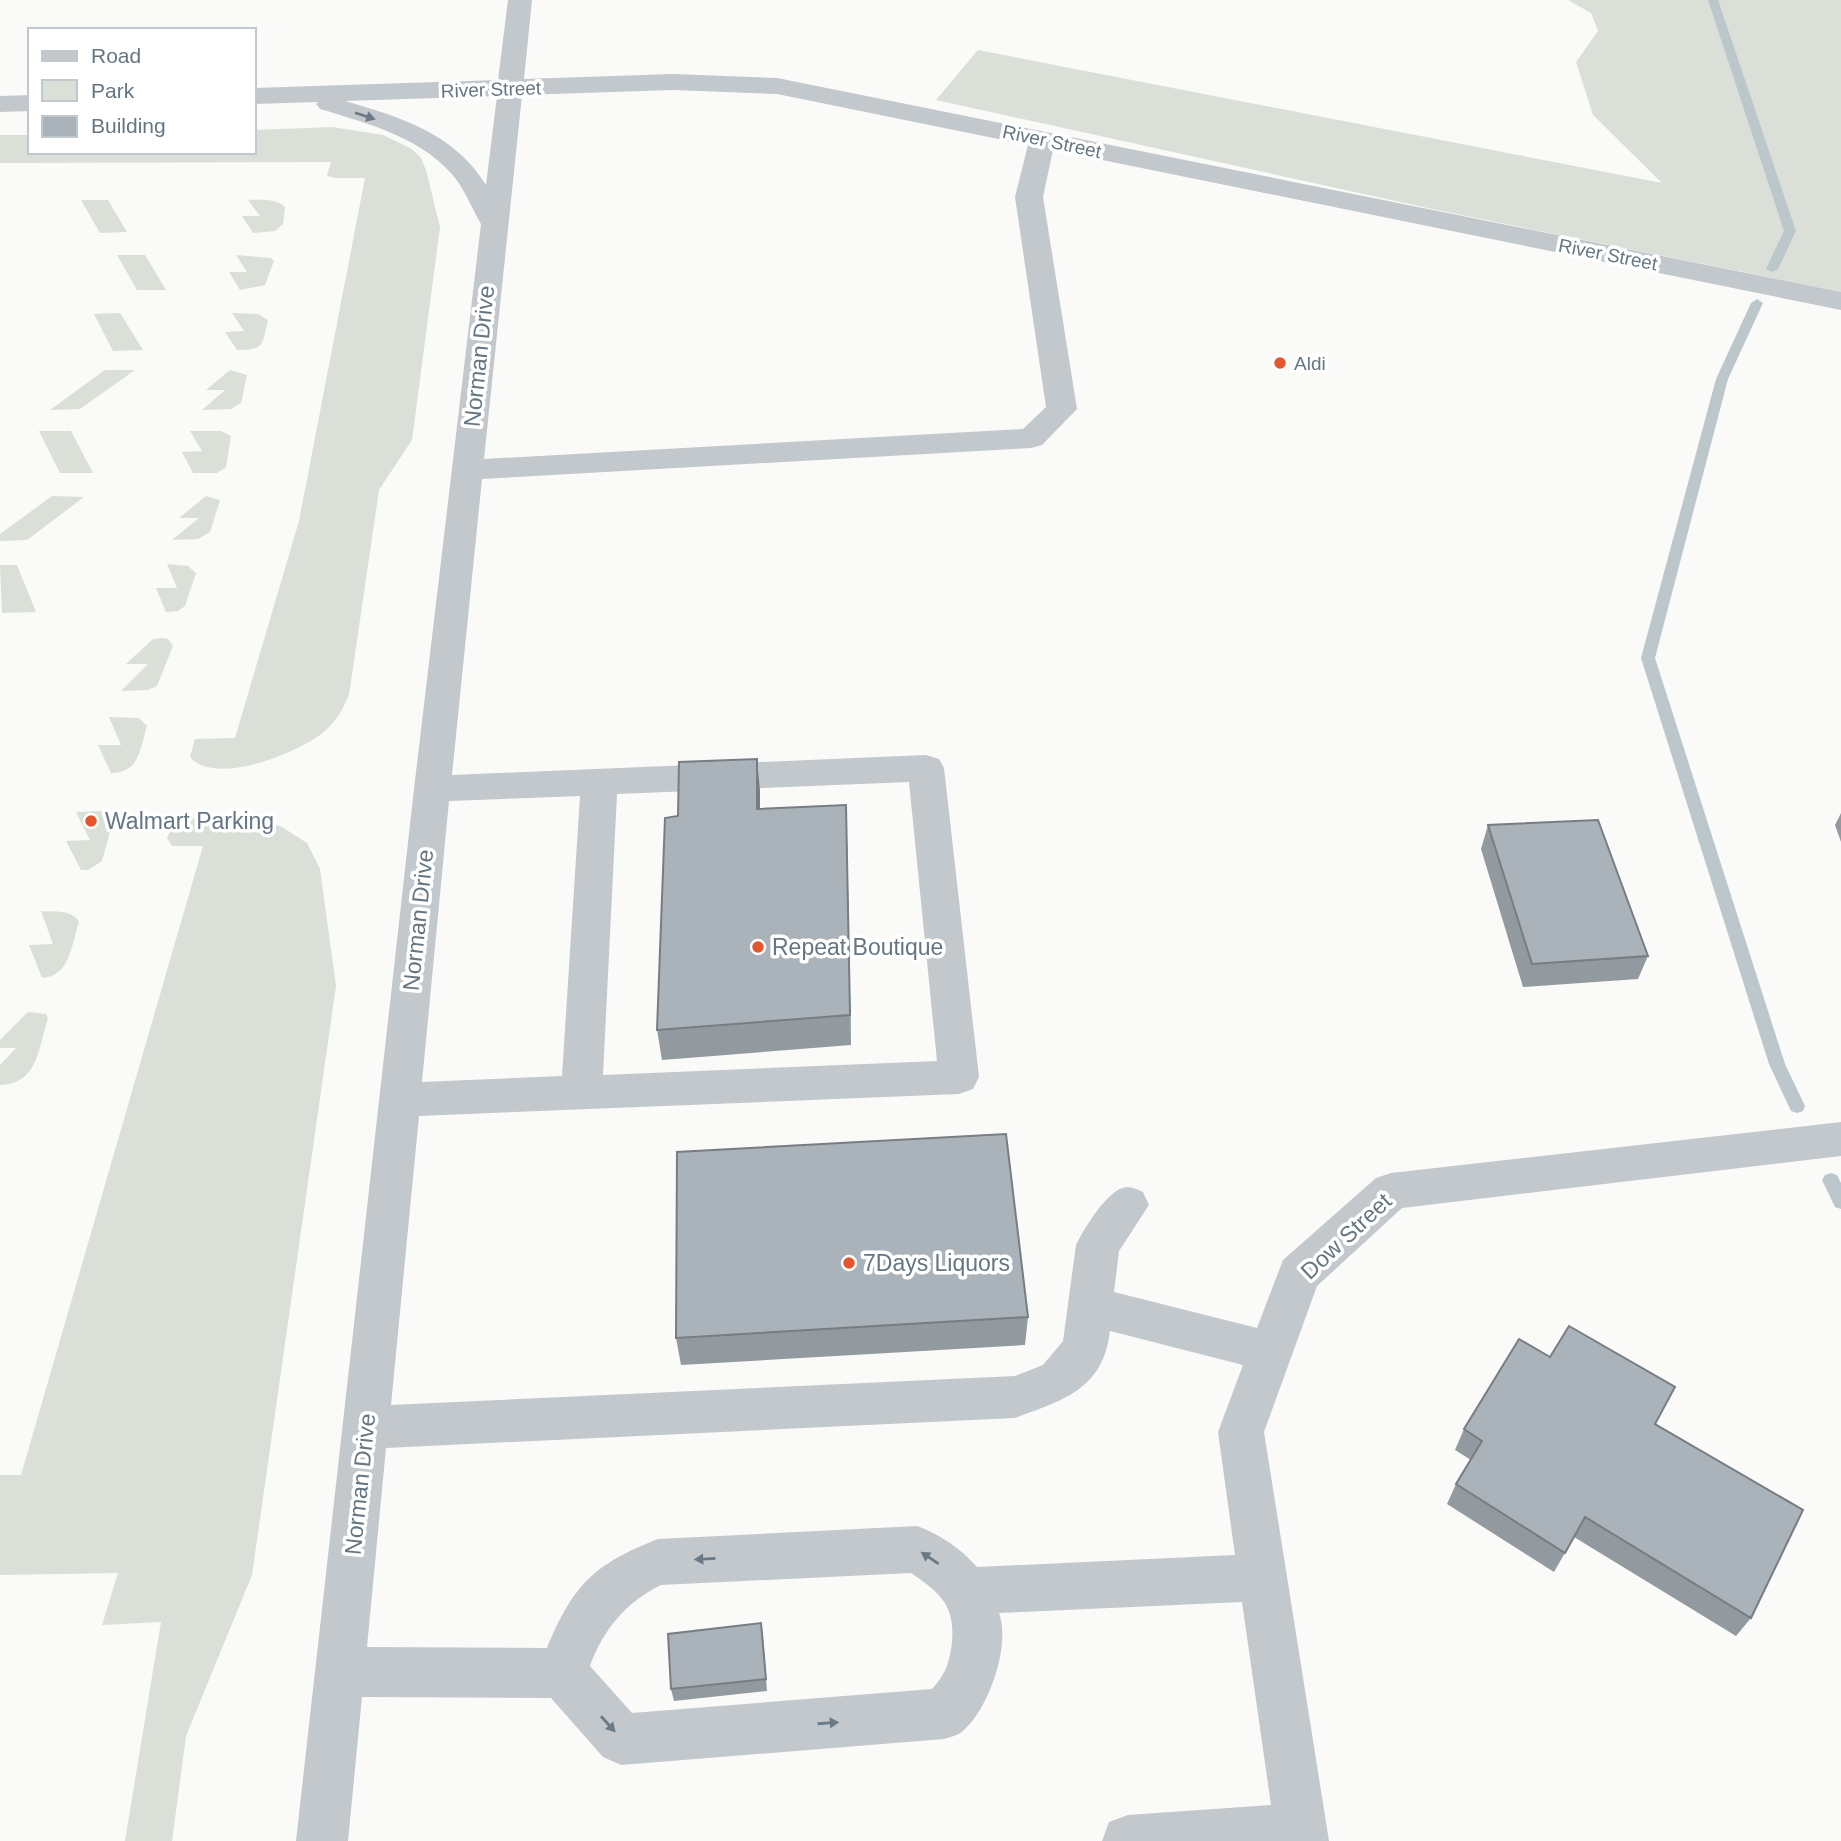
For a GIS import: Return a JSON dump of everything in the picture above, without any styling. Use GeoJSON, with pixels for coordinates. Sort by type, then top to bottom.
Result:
{"type":"FeatureCollection","features":[{"type":"Feature","properties":{"kind":"street","name":"Norman Drive"},"geometry":{"type":"LineString","coordinates":[[322,1841],[432,789],[520,0]]}},
{"type":"Feature","properties":{"kind":"street","name":"River Street"},"geometry":{"type":"LineString","coordinates":[[256,96],[673,82],[777,86],[909,110],[1841,301]]}},
{"type":"Feature","properties":{"kind":"street"},"geometry":{"type":"LineString","coordinates":[[300,95],[390,123],[431,143],[460,168],[494,222]]}},
{"type":"Feature","properties":{"kind":"street"},"geometry":{"type":"LineString","coordinates":[[0,104],[28,103]]}},
{"type":"Feature","properties":{"kind":"street"},"geometry":{"type":"LineString","coordinates":[[467,470],[1031,438],[1062,409],[1029,197],[1042,139]]}},
{"type":"Feature","properties":{"kind":"street"},"geometry":{"type":"LineString","coordinates":[[400,1100],[959,1077],[926,768],[432,789]]}},
{"type":"Feature","properties":{"kind":"street"},"geometry":{"type":"LineString","coordinates":[[582,1093],[599,781]]}},
{"type":"Feature","properties":{"kind":"street","name":"Dow Street"},"geometry":{"type":"LineString","coordinates":[[1302,1835],[1241,1432],[1299,1274],[1391,1191],[1841,1139]]}},
{"type":"Feature","properties":{"kind":"street"},"geometry":{"type":"LineString","coordinates":[[366,1428],[1015,1397],[1059,1380],[1085,1349],[1098,1245],[1128,1205]]}},
{"type":"Feature","properties":{"kind":"street"},"geometry":{"type":"LineString","coordinates":[[1091,1306],[1271,1352]]}},
{"type":"Feature","properties":{"kind":"street"},"geometry":{"type":"LineString","coordinates":[[340,1672],[562,1673],[621,1739],[944,1714],[963,1693],[974,1660],[979,1626],[966,1591],[946,1569],[918,1549],[658,1562],[626,1576],[592,1608],[575,1637],[562,1673]]}},
{"type":"Feature","properties":{"kind":"street"},"geometry":{"type":"LineString","coordinates":[[966,1591],[1263,1577]]}},
{"type":"Feature","properties":{"kind":"street"},"geometry":{"type":"LineString","coordinates":[[1128,1841],[1302,1835]]}},
{"type":"Feature","properties":{"kind":"green space"},"geometry":{"type":"Polygon","coordinates":[[[1568,0],[1841,0],[1841,292],[1432,209],[936,100],[978,50],[1662,183],[1593,115],[1576,62],[1598,31],[1591,13],[1568,0]]]}},
{"type":"Feature","properties":{"kind":"green space"},"geometry":{"type":"Polygon","coordinates":[[[332,127],[383,135],[412,149],[421,158],[426,170],[440,227],[412,440],[379,490],[349,695],[333,723],[313,739],[258,763],[218,769],[202,765],[190,757],[195,739],[235,738],[299,521],[365,178],[327,176],[331,162],[0,163],[0,135],[28,135],[28,154],[256,154],[256,130],[332,127]]]}},
{"type":"Feature","properties":{"kind":"green space"},"geometry":{"type":"Polygon","coordinates":[[[81,200],[108,200],[127,232],[100,233],[81,200]]]}},
{"type":"Feature","properties":{"kind":"green space"},"geometry":{"type":"Polygon","coordinates":[[[248,200],[268,200],[281,204],[285,207],[283,224],[275,231],[253,233],[242,216],[260,216],[248,200]]]}},
{"type":"Feature","properties":{"kind":"green space"},"geometry":{"type":"Polygon","coordinates":[[[117,255],[145,255],[166,290],[137,290],[117,255]]]}},
{"type":"Feature","properties":{"kind":"green space"},"geometry":{"type":"Polygon","coordinates":[[[236,255],[271,258],[274,261],[265,285],[240,290],[229,272],[247,272],[236,255]]]}},
{"type":"Feature","properties":{"kind":"green space"},"geometry":{"type":"Polygon","coordinates":[[[120,313],[143,350],[113,351],[94,314],[120,313]]]}},
{"type":"Feature","properties":{"kind":"green space"},"geometry":{"type":"Polygon","coordinates":[[[232,313],[258,314],[268,320],[263,340],[258,347],[237,350],[225,332],[244,331],[232,313]]]}},
{"type":"Feature","properties":{"kind":"green space"},"geometry":{"type":"Polygon","coordinates":[[[105,370],[135,370],[80,409],[50,410],[105,370]]]}},
{"type":"Feature","properties":{"kind":"green space"},"geometry":{"type":"Polygon","coordinates":[[[230,370],[247,375],[241,403],[231,409],[202,410],[225,390],[206,390],[230,370]]]}},
{"type":"Feature","properties":{"kind":"green space"},"geometry":{"type":"Polygon","coordinates":[[[39,431],[71,431],[93,473],[60,473],[39,431]]]}},
{"type":"Feature","properties":{"kind":"green space"},"geometry":{"type":"Polygon","coordinates":[[[190,431],[221,431],[231,436],[226,467],[217,473],[193,473],[182,452],[202,451],[190,431]]]}},
{"type":"Feature","properties":{"kind":"green space"},"geometry":{"type":"Polygon","coordinates":[[[52,496],[84,497],[27,540],[0,541],[0,534],[52,496]]]}},
{"type":"Feature","properties":{"kind":"green space"},"geometry":{"type":"Polygon","coordinates":[[[206,496],[220,500],[210,532],[198,539],[172,540],[199,518],[179,518],[206,496]]]}},
{"type":"Feature","properties":{"kind":"green space"},"geometry":{"type":"Polygon","coordinates":[[[167,564],[188,566],[196,573],[185,606],[178,611],[166,612],[156,588],[177,588],[167,564]]]}},
{"type":"Feature","properties":{"kind":"green space"},"geometry":{"type":"Polygon","coordinates":[[[0,565],[17,565],[36,612],[2,613],[0,565]]]}},
{"type":"Feature","properties":{"kind":"green space"},"geometry":{"type":"Polygon","coordinates":[[[153,639],[168,639],[173,646],[157,686],[148,690],[121,691],[148,664],[126,664],[153,639]]]}},
{"type":"Feature","properties":{"kind":"green space"},"geometry":{"type":"Polygon","coordinates":[[[109,717],[139,718],[147,726],[137,758],[128,769],[121,772],[111,773],[98,745],[121,745],[109,717]]]}},
{"type":"Feature","properties":{"kind":"green space"},"geometry":{"type":"Polygon","coordinates":[[[101,811],[114,818],[102,861],[88,870],[81,870],[66,841],[90,840],[76,812],[101,811]]]}},
{"type":"Feature","properties":{"kind":"green space"},"geometry":{"type":"Polygon","coordinates":[[[219,816],[255,818],[282,827],[307,843],[320,869],[336,986],[252,1575],[186,1736],[172,1841],[125,1841],[161,1622],[102,1625],[118,1573],[0,1575],[0,1475],[21,1475],[203,846],[172,846],[167,838],[176,825],[188,819],[219,816]]]}},
{"type":"Feature","properties":{"kind":"green space"},"geometry":{"type":"Polygon","coordinates":[[[41,911],[67,913],[79,922],[64,966],[51,976],[42,978],[29,945],[53,944],[41,911]]]}},
{"type":"Feature","properties":{"kind":"green space"},"geometry":{"type":"Polygon","coordinates":[[[28,1012],[46,1014],[48,1018],[38,1053],[29,1072],[22,1078],[0,1085],[0,1065],[16,1048],[0,1048],[0,1040],[28,1012]]]}},
{"type":"Feature","properties":{"kind":"building","name":"Repeat Boutique"},"geometry":{"type":"Polygon","coordinates":[[[757,759],[757,809],[846,805],[850,1015],[657,1030],[665,818],[678,816],[679,762],[757,759]]]}},
{"type":"Feature","properties":{"kind":"building"},"geometry":{"type":"Polygon","coordinates":[[[1598,820],[1648,956],[1532,964],[1488,825],[1598,820]]]}},
{"type":"Feature","properties":{"kind":"building","name":"7Days Liquors"},"geometry":{"type":"Polygon","coordinates":[[[1006,1134],[1028,1317],[676,1338],[677,1152],[1006,1134]]]}},
{"type":"Feature","properties":{"kind":"building"},"geometry":{"type":"Polygon","coordinates":[[[1569,1326],[1675,1387],[1655,1424],[1803,1510],[1751,1618],[1585,1517],[1565,1553],[1456,1484],[1482,1441],[1464,1429],[1519,1339],[1550,1357],[1569,1326]]]}},
{"type":"Feature","properties":{"kind":"building"},"geometry":{"type":"Polygon","coordinates":[[[761,1623],[766,1679],[671,1689],[668,1634],[761,1623]]]}},
{"type":"Feature","properties":{"kind":"waterway"},"geometry":{"type":"LineString","coordinates":[[1713,0],[1790,231],[1772,269]]}},
{"type":"Feature","properties":{"kind":"waterway"},"geometry":{"type":"LineString","coordinates":[[1757,303],[1722,379],[1648,658],[1777,1064],[1797,1106]]}},
{"type":"Feature","properties":{"kind":"waterway"},"geometry":{"type":"LineString","coordinates":[[1831,1180],[1841,1202]]}},
{"type":"Feature","properties":{"kind":"place","name":"Aldi"},"geometry":{"type":"Point","coordinates":[1280,363]}},
{"type":"Feature","properties":{"kind":"place","name":"Walmart Parking"},"geometry":{"type":"Point","coordinates":[91,821]}},
{"type":"Feature","properties":{"kind":"place","name":"Repeat Boutique"},"geometry":{"type":"Point","coordinates":[758,947]}},
{"type":"Feature","properties":{"kind":"place","name":"7Days Liquors"},"geometry":{"type":"Point","coordinates":[849,1263]}}]}
